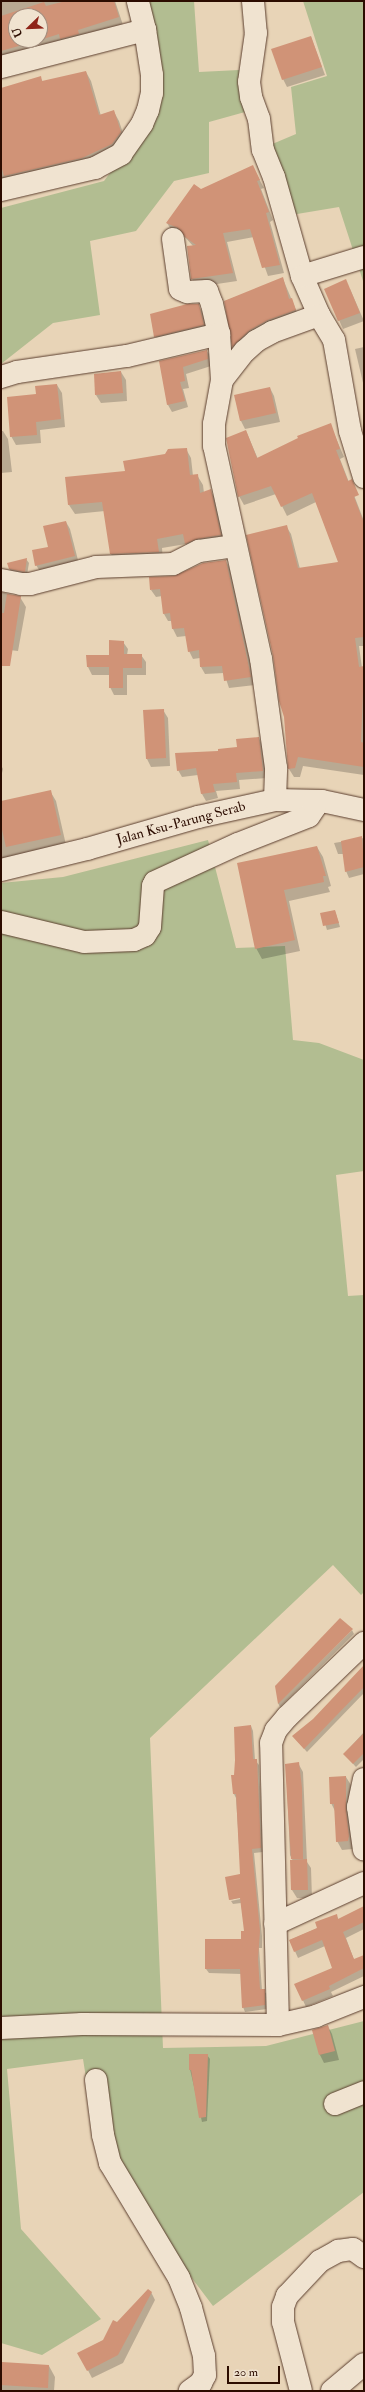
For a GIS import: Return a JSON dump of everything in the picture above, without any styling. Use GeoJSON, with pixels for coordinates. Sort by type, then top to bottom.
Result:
{"type":"FeatureCollection","features":[{"type":"Feature","properties":{"kind":"street"},"geometry":{"type":"LineString","coordinates":[[1,190],[95,168],[121,154],[142,124],[148,110],[152,93],[152,75],[145,30],[138,1]]}},
{"type":"Feature","properties":{"kind":"street"},"geometry":{"type":"LineString","coordinates":[[253,1],[256,33],[249,82],[251,97],[259,119],[263,150],[274,177],[302,276],[319,315],[334,340],[350,431],[364,477]]}},
{"type":"Feature","properties":{"kind":"street"},"geometry":{"type":"LineString","coordinates":[[1,67],[145,30]]}},
{"type":"Feature","properties":{"kind":"street"},"geometry":{"type":"LineString","coordinates":[[173,238],[180,289],[187,292],[207,291],[212,304],[219,334],[222,380],[214,424],[214,446],[263,674],[276,768],[275,800]]}},
{"type":"Feature","properties":{"kind":"street"},"geometry":{"type":"LineString","coordinates":[[302,276],[364,257]]}},
{"type":"Feature","properties":{"kind":"street"},"geometry":{"type":"LineString","coordinates":[[222,380],[256,341],[272,332],[319,315]]}},
{"type":"Feature","properties":{"kind":"street"},"geometry":{"type":"LineString","coordinates":[[1,377],[17,372],[127,356],[219,334]]}},
{"type":"Feature","properties":{"kind":"street"},"geometry":{"type":"LineString","coordinates":[[1,580],[21,584],[30,584],[96,567],[173,564],[199,551],[235,546]]}},
{"type":"Feature","properties":{"kind":"street","name":"Jalan Ksu-Parung Serab"},"geometry":{"type":"LineString","coordinates":[[1,870],[87,849],[198,817],[275,800],[315,801],[364,810]]}},
{"type":"Feature","properties":{"kind":"street"},"geometry":{"type":"LineString","coordinates":[[1,922],[84,942],[134,940],[145,935],[150,927],[153,886],[155,882],[238,844],[309,816],[315,807],[315,801]]}},
{"type":"Feature","properties":{"kind":"street"},"geometry":{"type":"LineString","coordinates":[[278,2025],[274,1924],[272,1743],[274,1735],[287,1717],[364,1643]]}},
{"type":"Feature","properties":{"kind":"street"},"geometry":{"type":"LineString","coordinates":[[364,1779],[358,1806],[364,1850]]}},
{"type":"Feature","properties":{"kind":"street"},"geometry":{"type":"LineString","coordinates":[[274,1924],[364,1883]]}},
{"type":"Feature","properties":{"kind":"street"},"geometry":{"type":"LineString","coordinates":[[1,2028],[82,2024],[278,2025],[316,2016],[364,1997]]}},
{"type":"Feature","properties":{"kind":"street"},"geometry":{"type":"LineString","coordinates":[[96,2080],[103,2135],[110,2163],[179,2278],[191,2308],[204,2356],[205,2374],[201,2384],[190,2391]]}},
{"type":"Feature","properties":{"kind":"street"},"geometry":{"type":"LineString","coordinates":[[335,2104],[364,2092]]}},
{"type":"Feature","properties":{"kind":"street"},"geometry":{"type":"LineString","coordinates":[[301,2391],[283,2322],[283,2307],[287,2296],[320,2261],[338,2251],[353,2248],[364,2257]]}},
{"type":"Feature","properties":{"kind":"street"},"geometry":{"type":"LineString","coordinates":[[332,2391],[364,2364]]}},
{"type":"Feature","properties":{"kind":"green space"},"geometry":{"type":"Polygon","coordinates":[[[143,1],[194,1],[199,72],[239,70],[245,112],[209,122],[209,173],[174,181],[136,231],[90,241],[100,315],[53,323],[1,364],[1,208],[104,181],[140,133],[143,1]]]}},
{"type":"Feature","properties":{"kind":"green space"},"geometry":{"type":"Polygon","coordinates":[[[303,1],[364,1],[364,284],[339,207],[291,215],[270,145],[296,134],[291,87],[327,76],[303,1]]]}},
{"type":"Feature","properties":{"kind":"green space"},"geometry":{"type":"Polygon","coordinates":[[[208,840],[236,948],[285,946],[293,1040],[319,1043],[364,1060],[364,1171],[336,1175],[348,1296],[364,1295],[364,1592],[361,1595],[333,1565],[150,1738],[163,2048],[266,2046],[364,2021],[364,2192],[213,2306],[98,2154],[83,2059],[7,2069],[21,2229],[101,2319],[42,2355],[1,2343],[1,883],[63,877],[208,840]]]}},
{"type":"Feature","properties":{"kind":"building"},"geometry":{"type":"Polygon","coordinates":[[[66,1],[114,1],[119,17],[78,30],[79,34],[60,39],[59,34],[48,37],[48,8],[26,8],[44,2],[46,6],[66,1]]]}},
{"type":"Feature","properties":{"kind":"building"},"geometry":{"type":"Polygon","coordinates":[[[8,14],[8,48],[12,48],[1,51],[1,16],[8,14]]]}},
{"type":"Feature","properties":{"kind":"building"},"geometry":{"type":"Polygon","coordinates":[[[311,36],[322,67],[282,80],[271,49],[311,36]]]}},
{"type":"Feature","properties":{"kind":"building"},"geometry":{"type":"Polygon","coordinates":[[[86,71],[99,115],[114,110],[121,132],[112,144],[82,158],[4,176],[1,165],[1,88],[41,76],[42,81],[86,71]]]}},
{"type":"Feature","properties":{"kind":"building"},"geometry":{"type":"Polygon","coordinates":[[[253,165],[260,180],[257,181],[269,212],[266,213],[280,265],[262,268],[250,229],[223,233],[233,273],[191,279],[187,246],[196,245],[185,237],[178,228],[166,223],[194,184],[201,189],[253,165]]]}},
{"type":"Feature","properties":{"kind":"building"},"geometry":{"type":"Polygon","coordinates":[[[283,277],[289,299],[292,298],[296,310],[268,320],[250,330],[232,347],[224,301],[283,277]]]}},
{"type":"Feature","properties":{"kind":"building"},"geometry":{"type":"Polygon","coordinates":[[[346,279],[360,313],[338,321],[324,289],[346,279]]]}},
{"type":"Feature","properties":{"kind":"building"},"geometry":{"type":"Polygon","coordinates":[[[187,304],[199,304],[204,325],[154,337],[150,314],[187,304]]]}},
{"type":"Feature","properties":{"kind":"building"},"geometry":{"type":"Polygon","coordinates":[[[207,350],[208,359],[183,367],[185,381],[180,382],[185,401],[167,405],[159,361],[207,350]]]}},
{"type":"Feature","properties":{"kind":"building"},"geometry":{"type":"Polygon","coordinates":[[[121,371],[123,393],[95,395],[94,374],[121,371]]]}},
{"type":"Feature","properties":{"kind":"building"},"geometry":{"type":"Polygon","coordinates":[[[57,384],[61,419],[36,422],[37,435],[10,437],[7,397],[36,394],[35,386],[57,384]]]}},
{"type":"Feature","properties":{"kind":"building"},"geometry":{"type":"Polygon","coordinates":[[[270,387],[276,413],[240,421],[234,395],[270,387]]]}},
{"type":"Feature","properties":{"kind":"building"},"geometry":{"type":"Polygon","coordinates":[[[331,423],[340,449],[336,450],[348,481],[352,479],[359,495],[354,497],[364,523],[364,637],[355,638],[359,667],[364,666],[361,742],[364,743],[364,767],[298,757],[295,768],[288,769],[284,717],[279,701],[273,656],[246,535],[287,525],[298,568],[338,562],[312,493],[281,507],[271,486],[238,497],[226,438],[246,430],[257,458],[298,438],[297,436],[331,423]]]}},
{"type":"Feature","properties":{"kind":"building"},"geometry":{"type":"Polygon","coordinates":[[[187,448],[190,475],[198,474],[200,493],[211,489],[221,535],[197,539],[185,544],[183,534],[157,539],[159,552],[110,554],[102,502],[68,505],[65,477],[125,471],[123,461],[165,454],[168,449],[187,448]]]}},
{"type":"Feature","properties":{"kind":"building"},"geometry":{"type":"Polygon","coordinates":[[[66,521],[75,556],[35,566],[32,550],[48,547],[43,526],[66,521]]]}},
{"type":"Feature","properties":{"kind":"building"},"geometry":{"type":"Polygon","coordinates":[[[27,558],[25,572],[9,569],[7,563],[27,558]]]}},
{"type":"Feature","properties":{"kind":"building"},"geometry":{"type":"Polygon","coordinates":[[[226,560],[251,677],[224,681],[222,666],[200,667],[199,650],[188,652],[184,628],[172,629],[170,613],[163,614],[160,589],[150,590],[149,577],[174,576],[203,563],[226,560]]]}},
{"type":"Feature","properties":{"kind":"building"},"geometry":{"type":"Polygon","coordinates":[[[7,594],[21,596],[10,666],[1,666],[1,613],[4,613],[7,594]]]}},
{"type":"Feature","properties":{"kind":"building"},"geometry":{"type":"Polygon","coordinates":[[[109,640],[124,641],[124,654],[142,654],[142,668],[123,668],[123,688],[109,688],[109,667],[87,667],[86,655],[109,655],[109,640]]]}},
{"type":"Feature","properties":{"kind":"building"},"geometry":{"type":"Polygon","coordinates":[[[164,709],[166,758],[146,759],[143,710],[164,709]]]}},
{"type":"Feature","properties":{"kind":"building"},"geometry":{"type":"Polygon","coordinates":[[[259,737],[263,771],[236,773],[237,782],[213,784],[215,792],[201,794],[196,768],[177,771],[175,753],[218,751],[218,749],[237,747],[236,739],[259,737]]]}},
{"type":"Feature","properties":{"kind":"building"},"geometry":{"type":"Polygon","coordinates":[[[51,790],[61,835],[6,847],[1,825],[1,801],[51,790]]]}},
{"type":"Feature","properties":{"kind":"building"},"geometry":{"type":"Polygon","coordinates":[[[362,836],[364,867],[345,872],[341,841],[362,836]]]}},
{"type":"Feature","properties":{"kind":"building"},"geometry":{"type":"Polygon","coordinates":[[[317,846],[326,876],[323,876],[324,882],[284,890],[295,940],[255,949],[237,863],[317,846]]]}},
{"type":"Feature","properties":{"kind":"building"},"geometry":{"type":"Polygon","coordinates":[[[335,910],[339,923],[323,926],[320,913],[335,910]]]}},
{"type":"Feature","properties":{"kind":"building"},"geometry":{"type":"Polygon","coordinates":[[[340,1618],[353,1629],[278,1704],[275,1686],[340,1618]]]}},
{"type":"Feature","properties":{"kind":"building"},"geometry":{"type":"Polygon","coordinates":[[[364,1665],[364,1687],[304,1749],[292,1736],[313,1719],[364,1665]]]}},
{"type":"Feature","properties":{"kind":"building"},"geometry":{"type":"Polygon","coordinates":[[[251,1725],[253,1759],[257,1759],[261,1848],[252,1849],[260,1931],[258,1959],[260,1989],[265,1989],[265,2005],[242,2008],[240,1969],[205,1969],[205,1939],[241,1939],[241,1931],[244,1931],[240,1898],[229,1900],[225,1877],[240,1874],[236,1794],[233,1794],[231,1775],[234,1775],[235,1760],[234,1727],[251,1725]]]}},
{"type":"Feature","properties":{"kind":"building"},"geometry":{"type":"Polygon","coordinates":[[[364,1733],[364,1753],[353,1764],[343,1754],[364,1733]]]}},
{"type":"Feature","properties":{"kind":"building"},"geometry":{"type":"Polygon","coordinates":[[[299,1762],[302,1788],[303,1859],[291,1859],[285,1764],[299,1762]]]}},
{"type":"Feature","properties":{"kind":"building"},"geometry":{"type":"Polygon","coordinates":[[[346,1776],[346,1809],[349,1836],[348,1841],[336,1842],[334,1804],[330,1804],[329,1777],[346,1776]]]}},
{"type":"Feature","properties":{"kind":"building"},"geometry":{"type":"Polygon","coordinates":[[[307,1859],[308,1890],[291,1890],[290,1860],[307,1859]]]}},
{"type":"Feature","properties":{"kind":"building"},"geometry":{"type":"Polygon","coordinates":[[[364,1906],[364,1922],[343,1932],[354,1959],[364,1955],[364,1968],[329,1986],[330,1989],[302,2001],[294,1984],[332,1968],[322,1940],[294,1952],[289,1940],[317,1928],[315,1922],[337,1914],[338,1919],[364,1906]]]}},
{"type":"Feature","properties":{"kind":"building"},"geometry":{"type":"Polygon","coordinates":[[[328,2025],[335,2051],[319,2055],[312,2030],[328,2025]]]}},
{"type":"Feature","properties":{"kind":"building"},"geometry":{"type":"Polygon","coordinates":[[[189,2054],[208,2054],[206,2117],[199,2118],[191,2070],[189,2070],[189,2054]]]}},
{"type":"Feature","properties":{"kind":"building"},"geometry":{"type":"Polygon","coordinates":[[[148,2289],[152,2292],[118,2355],[87,2371],[77,2353],[103,2340],[113,2320],[117,2322],[148,2289]]]}},
{"type":"Feature","properties":{"kind":"building"},"geometry":{"type":"Polygon","coordinates":[[[2,2362],[49,2365],[48,2388],[1,2385],[2,2362]]]}}]}
